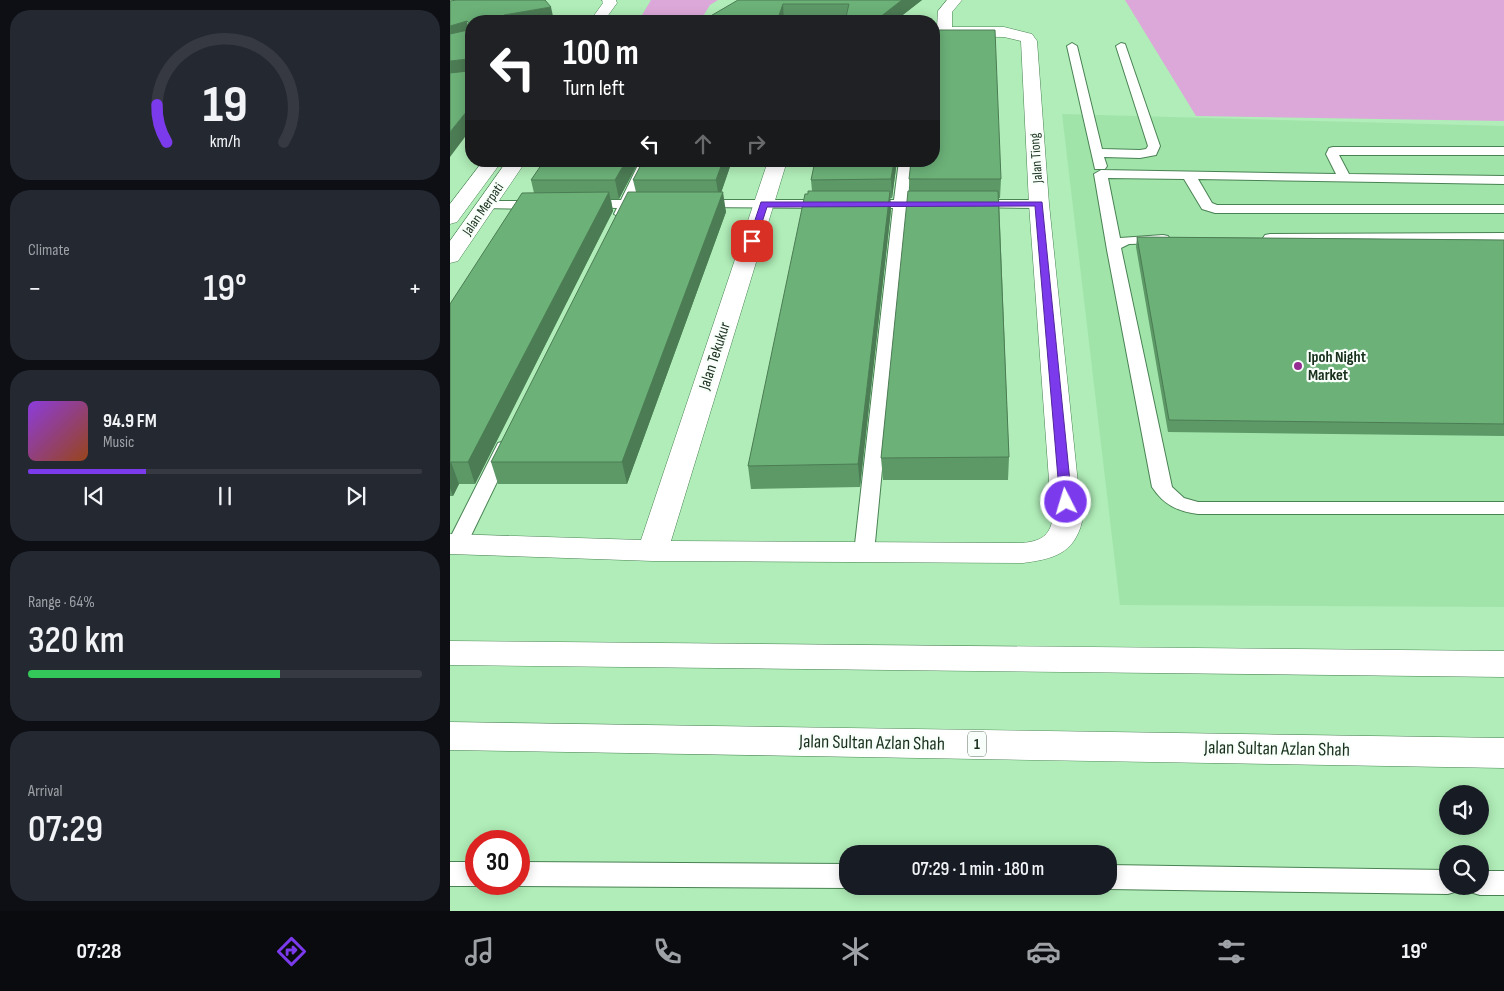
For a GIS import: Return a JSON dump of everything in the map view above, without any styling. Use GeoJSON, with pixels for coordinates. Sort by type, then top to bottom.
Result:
{"type":"FeatureCollection","features":[{"type":"Feature","properties":{"kind":"street"},"geometry":{"type":"LineString","coordinates":[[594,0],[598,6],[597,15]]}},
{"type":"Feature","properties":{"kind":"street"},"geometry":{"type":"LineString","coordinates":[[601,15],[610,3],[610,0]]}},
{"type":"Feature","properties":{"kind":"street"},"geometry":{"type":"LineString","coordinates":[[940,28],[945,11],[955,0]]}},
{"type":"Feature","properties":{"kind":"street","name":"Jalan Tiong"},"geometry":{"type":"LineString","coordinates":[[864,552],[1023,553],[1041,551],[1056,544],[1065,534],[1067,522],[1039,204],[1029,41],[1027,37],[1004,32],[940,32]]}},
{"type":"Feature","properties":{"kind":"street","name":"Jalan Merpati"},"geometry":{"type":"LineString","coordinates":[[455,211],[488,167]]}},
{"type":"Feature","properties":{"kind":"street","name":"Jalan Merpati"},"geometry":{"type":"LineString","coordinates":[[450,256],[513,167]]}},
{"type":"Feature","properties":{"kind":"street","name":"Jalan Tekukur"},"geometry":{"type":"LineString","coordinates":[[653,551],[776,167]]}},
{"type":"Feature","properties":{"kind":"street"},"geometry":{"type":"LineString","coordinates":[[455,211],[486,205]]}},
{"type":"Feature","properties":{"kind":"street"},"geometry":{"type":"LineString","coordinates":[[453,544],[653,551],[864,552]]}},
{"type":"Feature","properties":{"kind":"street"},"geometry":{"type":"LineString","coordinates":[[450,653],[1504,664]]}},
{"type":"Feature","properties":{"kind":"street","name":"Jalan Sultan Azlan Shah"},"geometry":{"type":"LineString","coordinates":[[450,736],[1504,753]]}},
{"type":"Feature","properties":{"kind":"lane"},"geometry":{"type":"LineString","coordinates":[[1072,46],[1099,153],[1114,250],[1162,487],[1166,495],[1174,502],[1198,508],[1504,508]]}},
{"type":"Feature","properties":{"kind":"lane"},"geometry":{"type":"LineString","coordinates":[[1099,153],[1140,154],[1151,152],[1154,146],[1121,46]]}},
{"type":"Feature","properties":{"kind":"lane"},"geometry":{"type":"LineString","coordinates":[[1345,178],[1332,154],[1333,151],[1504,152]]}},
{"type":"Feature","properties":{"kind":"lane"},"geometry":{"type":"LineString","coordinates":[[612,231],[644,167]]}},
{"type":"Feature","properties":{"kind":"lane"},"geometry":{"type":"LineString","coordinates":[[864,552],[904,167]]}},
{"type":"Feature","properties":{"kind":"lane"},"geometry":{"type":"LineString","coordinates":[[1102,174],[1504,180]]}},
{"type":"Feature","properties":{"kind":"lane"},"geometry":{"type":"LineString","coordinates":[[1189,176],[1206,206],[1215,209],[1504,209]]}},
{"type":"Feature","properties":{"kind":"lane"},"geometry":{"type":"LineString","coordinates":[[486,205],[556,204]]}},
{"type":"Feature","properties":{"kind":"lane"},"geometry":{"type":"LineString","coordinates":[[576,204],[655,204]]}},
{"type":"Feature","properties":{"kind":"lane"},"geometry":{"type":"LineString","coordinates":[[685,204],[940,204]]}},
{"type":"Feature","properties":{"kind":"lane"},"geometry":{"type":"LineString","coordinates":[[960,204],[1039,204]]}},
{"type":"Feature","properties":{"kind":"lane"},"geometry":{"type":"LineString","coordinates":[[1255,238],[1504,237]]}},
{"type":"Feature","properties":{"kind":"lane"},"geometry":{"type":"LineString","coordinates":[[1114,246],[1126,240],[1175,238]]}},
{"type":"Feature","properties":{"kind":"lane"},"geometry":{"type":"LineString","coordinates":[[453,544],[510,437]]}},
{"type":"Feature","properties":{"kind":"lane"},"geometry":{"type":"LineString","coordinates":[[450,874],[465,874]]}},
{"type":"Feature","properties":{"kind":"lane"},"geometry":{"type":"LineString","coordinates":[[530,874],[839,876]]}},
{"type":"Feature","properties":{"kind":"lane"},"geometry":{"type":"LineString","coordinates":[[1117,877],[1439,882]]}},
{"type":"Feature","properties":{"kind":"lane"},"geometry":{"type":"LineString","coordinates":[[1489,883],[1504,883]]}},
{"type":"Feature","properties":{"kind":"shaded area"},"geometry":{"type":"Polygon","coordinates":[[[651,0],[718,0],[710,5],[704,15],[642,15],[651,0]]]}},
{"type":"Feature","properties":{"kind":"shaded area"},"geometry":{"type":"Polygon","coordinates":[[[1125,0],[1504,0],[1504,121],[1196,116],[1125,0]]]}},
{"type":"Feature","properties":{"kind":"shaded area","name":"Ipoh Night Market"},"geometry":{"type":"Polygon","coordinates":[[[1062,114],[1504,126],[1504,607],[1120,605],[1062,114]]]}},
{"type":"Feature","properties":{"kind":"building"},"geometry":{"type":"Polygon","coordinates":[[[545,0],[551,7],[504,15],[465,15],[465,22],[450,26],[450,1],[545,0]]]}},
{"type":"Feature","properties":{"kind":"building"},"geometry":{"type":"Polygon","coordinates":[[[738,0],[902,0],[883,15],[846,15],[849,4],[783,4],[779,15],[712,15],[738,0]]]}},
{"type":"Feature","properties":{"kind":"building"},"geometry":{"type":"Polygon","coordinates":[[[940,30],[995,30],[1001,179],[909,179],[910,167],[940,167],[940,30]]]}},
{"type":"Feature","properties":{"kind":"building"},"geometry":{"type":"Polygon","coordinates":[[[465,31],[465,59],[450,61],[450,34],[465,31]]]}},
{"type":"Feature","properties":{"kind":"building"},"geometry":{"type":"Polygon","coordinates":[[[465,71],[465,113],[450,132],[450,73],[465,71]]]}},
{"type":"Feature","properties":{"kind":"building"},"geometry":{"type":"Polygon","coordinates":[[[540,167],[623,167],[615,180],[531,180],[540,167]]]}},
{"type":"Feature","properties":{"kind":"building"},"geometry":{"type":"Polygon","coordinates":[[[640,167],[721,167],[716,180],[633,180],[640,167]]]}},
{"type":"Feature","properties":{"kind":"building"},"geometry":{"type":"Polygon","coordinates":[[[814,167],[893,167],[891,179],[811,180],[814,167]]]}},
{"type":"Feature","properties":{"kind":"building"},"geometry":{"type":"Polygon","coordinates":[[[808,191],[890,191],[858,464],[748,466],[805,194],[808,194],[808,191]]]}},
{"type":"Feature","properties":{"kind":"building"},"geometry":{"type":"Polygon","coordinates":[[[908,191],[998,191],[1009,457],[881,458],[908,191]]]}},
{"type":"Feature","properties":{"kind":"building"},"geometry":{"type":"Polygon","coordinates":[[[609,192],[468,462],[451,462],[450,464],[450,304],[522,193],[609,192]]]}},
{"type":"Feature","properties":{"kind":"building"},"geometry":{"type":"Polygon","coordinates":[[[628,192],[723,192],[622,462],[491,462],[628,192]]]}},
{"type":"Feature","properties":{"kind":"building"},"geometry":{"type":"Polygon","coordinates":[[[1137,237],[1504,240],[1504,424],[1169,420],[1137,237]]]}},
{"type":"Feature","properties":{"kind":"place","name":"Ipoh Night Market"},"geometry":{"type":"Point","coordinates":[1298,366]}},
{"type":"Feature","properties":{"kind":"route"},"geometry":{"type":"LineString","coordinates":[[752,241],[764,204],[1039,204],[1066,502]]}}]}
